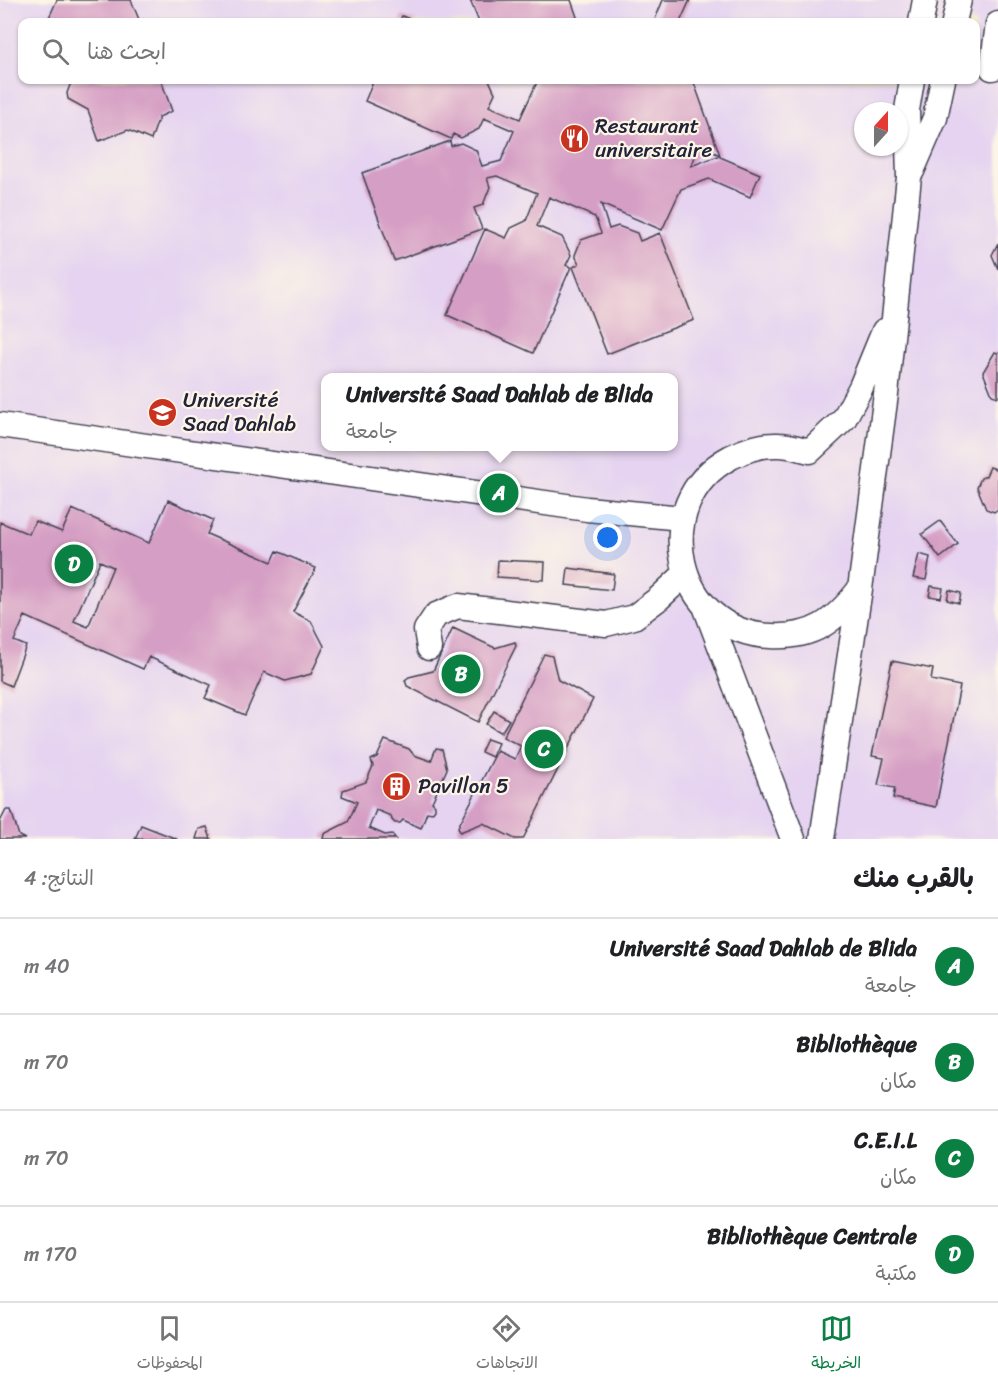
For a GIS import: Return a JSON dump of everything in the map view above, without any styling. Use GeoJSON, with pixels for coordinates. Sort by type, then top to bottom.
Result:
{"type":"FeatureCollection","features":[{"type":"Feature","properties":{"kind":"lane"},"geometry":{"type":"LineString","coordinates":[[922,18],[925,0]]}},
{"type":"Feature","properties":{"kind":"lane"},"geometry":{"type":"LineString","coordinates":[[955,18],[959,0]]}},
{"type":"Feature","properties":{"kind":"lane"},"geometry":{"type":"LineString","coordinates":[[988,67],[998,24]]}},
{"type":"Feature","properties":{"kind":"lane"},"geometry":{"type":"LineString","coordinates":[[822,839],[860,589],[895,304],[909,177],[907,110],[911,84]]}},
{"type":"Feature","properties":{"kind":"lane"},"geometry":{"type":"LineString","coordinates":[[909,177],[935,118],[942,84]]}},
{"type":"Feature","properties":{"kind":"lane"},"geometry":{"type":"LineString","coordinates":[[860,589],[842,612],[816,629],[788,637],[757,636],[729,625],[705,606],[694,592],[685,574],[680,547],[682,518],[695,488],[717,465],[746,450],[757,448],[778,445],[810,451],[844,419],[861,387],[895,304]]}},
{"type":"Feature","properties":{"kind":"lane"},"geometry":{"type":"LineString","coordinates":[[0,425],[587,509],[682,518]]}},
{"type":"Feature","properties":{"kind":"lane"},"geometry":{"type":"LineString","coordinates":[[429,648],[426,630],[436,615],[458,606],[606,624],[634,617],[685,574]]}},
{"type":"Feature","properties":{"kind":"lane"},"geometry":{"type":"LineString","coordinates":[[705,606],[793,839]]}},
{"type":"Feature","properties":{"kind":"shaded area","name":"Université Saad Dahlab"},"geometry":{"type":"Polygon","coordinates":[[[0,0],[998,0],[998,839],[0,839],[0,0]]]}},
{"type":"Feature","properties":{"kind":"building"},"geometry":{"type":"Polygon","coordinates":[[[57,0],[131,0],[138,18],[49,18],[57,0]]]}},
{"type":"Feature","properties":{"kind":"building"},"geometry":{"type":"Polygon","coordinates":[[[470,0],[571,0],[577,17],[574,18],[477,18],[470,0]]]}},
{"type":"Feature","properties":{"kind":"building"},"geometry":{"type":"Polygon","coordinates":[[[663,0],[690,0],[682,18],[656,18],[663,0]]]}},
{"type":"Feature","properties":{"kind":"building"},"geometry":{"type":"Polygon","coordinates":[[[70,84],[162,84],[172,111],[159,117],[151,140],[128,130],[99,141],[88,110],[68,99],[67,93],[70,84]]]}},
{"type":"Feature","properties":{"kind":"building"},"geometry":{"type":"Polygon","coordinates":[[[372,84],[491,84],[495,93],[489,106],[520,119],[536,84],[694,84],[720,155],[700,146],[691,166],[718,156],[760,174],[750,197],[709,179],[681,189],[662,230],[601,204],[609,229],[618,226],[637,233],[640,241],[660,233],[694,320],[607,354],[573,267],[579,264],[575,255],[581,240],[601,233],[595,217],[549,197],[537,226],[562,237],[571,255],[566,265],[571,267],[533,353],[447,315],[485,229],[506,238],[511,228],[526,221],[537,193],[497,176],[487,178],[490,187],[483,205],[474,208],[482,229],[394,261],[362,173],[450,141],[451,146],[461,143],[476,150],[482,166],[501,161],[514,131],[484,118],[479,129],[461,138],[453,134],[451,139],[365,101],[372,84]]]}},
{"type":"Feature","properties":{"kind":"building"},"geometry":{"type":"Polygon","coordinates":[[[998,243],[998,269],[992,255],[998,243]]]}},
{"type":"Feature","properties":{"kind":"building"},"geometry":{"type":"Polygon","coordinates":[[[995,352],[998,353],[998,397],[992,395],[983,372],[995,352]]]}},
{"type":"Feature","properties":{"kind":"building"},"geometry":{"type":"Polygon","coordinates":[[[990,467],[998,470],[998,509],[994,512],[986,509],[977,487],[990,467]]]}},
{"type":"Feature","properties":{"kind":"building"},"geometry":{"type":"Polygon","coordinates":[[[168,500],[213,520],[207,534],[272,562],[277,551],[316,568],[293,612],[311,621],[324,646],[311,674],[285,681],[264,672],[245,715],[205,698],[211,685],[149,657],[143,669],[25,616],[14,641],[26,646],[11,686],[0,681],[0,522],[29,534],[35,521],[62,532],[72,509],[149,543],[168,500]],[[100,561],[74,621],[88,627],[113,567],[100,561]]]}},
{"type":"Feature","properties":{"kind":"building"},"geometry":{"type":"Polygon","coordinates":[[[940,521],[958,544],[940,558],[922,534],[940,521]]]}},
{"type":"Feature","properties":{"kind":"building"},"geometry":{"type":"Polygon","coordinates":[[[919,554],[930,557],[926,580],[913,578],[919,554]]]}},
{"type":"Feature","properties":{"kind":"building"},"geometry":{"type":"Polygon","coordinates":[[[498,560],[545,562],[544,580],[497,577],[498,560]]]}},
{"type":"Feature","properties":{"kind":"building"},"geometry":{"type":"Polygon","coordinates":[[[568,568],[614,574],[612,590],[566,585],[568,568]]]}},
{"type":"Feature","properties":{"kind":"building"},"geometry":{"type":"Polygon","coordinates":[[[931,586],[943,588],[941,598],[929,596],[931,586]]]}},
{"type":"Feature","properties":{"kind":"building"},"geometry":{"type":"Polygon","coordinates":[[[949,590],[961,593],[959,603],[947,600],[949,590]]]}},
{"type":"Feature","properties":{"kind":"building"},"geometry":{"type":"Polygon","coordinates":[[[453,628],[495,648],[515,642],[516,646],[478,722],[407,686],[405,680],[433,671],[453,628]]]}},
{"type":"Feature","properties":{"kind":"building"},"geometry":{"type":"Polygon","coordinates":[[[544,654],[552,656],[558,680],[593,699],[523,839],[515,839],[483,823],[460,832],[458,827],[497,751],[515,759],[521,746],[503,737],[544,654]]]}},
{"type":"Feature","properties":{"kind":"building"},"geometry":{"type":"Polygon","coordinates":[[[892,661],[933,669],[931,680],[960,686],[936,807],[893,798],[895,788],[878,785],[884,758],[872,756],[892,661]]]}},
{"type":"Feature","properties":{"kind":"building"},"geometry":{"type":"Polygon","coordinates":[[[494,711],[509,720],[501,733],[486,724],[494,711]]]}},
{"type":"Feature","properties":{"kind":"building"},"geometry":{"type":"Polygon","coordinates":[[[487,739],[498,743],[492,757],[481,752],[487,739]]]}},
{"type":"Feature","properties":{"kind":"building","name":"Pavillon 5"},"geometry":{"type":"Polygon","coordinates":[[[385,740],[431,761],[436,748],[442,749],[447,769],[432,802],[435,809],[432,813],[427,812],[421,828],[403,820],[395,823],[391,816],[376,810],[369,828],[385,835],[392,834],[396,839],[323,839],[324,834],[348,822],[357,802],[342,796],[343,790],[366,782],[373,766],[371,760],[377,757],[385,740]]]}},
{"type":"Feature","properties":{"kind":"building"},"geometry":{"type":"Polygon","coordinates":[[[6,810],[11,810],[19,836],[25,839],[0,839],[0,822],[6,810]]]}},
{"type":"Feature","properties":{"kind":"building"},"geometry":{"type":"Polygon","coordinates":[[[141,825],[177,839],[135,839],[141,825]]]}},
{"type":"Feature","properties":{"kind":"building"},"geometry":{"type":"Polygon","coordinates":[[[207,827],[211,839],[196,839],[199,829],[207,827]]]}},
{"type":"Feature","properties":{"kind":"place","name":"Restaurant universitaire"},"geometry":{"type":"Point","coordinates":[574,138]}},
{"type":"Feature","properties":{"kind":"place","name":"Université Saad Dahlab"},"geometry":{"type":"Point","coordinates":[162,412]}},
{"type":"Feature","properties":{"kind":"place","name":"Université Saad Dahlab de Blida"},"geometry":{"type":"Point","coordinates":[499,493]}},
{"type":"Feature","properties":{"kind":"place","name":"Bibliothèque Centrale"},"geometry":{"type":"Point","coordinates":[74,564]}},
{"type":"Feature","properties":{"kind":"place","name":"Bibliothèque"},"geometry":{"type":"Point","coordinates":[461,674]}},
{"type":"Feature","properties":{"kind":"place","name":"C.E.I.L"},"geometry":{"type":"Point","coordinates":[544,749]}},
{"type":"Feature","properties":{"kind":"place","name":"Pavillon 5"},"geometry":{"type":"Point","coordinates":[397,786]}}]}
